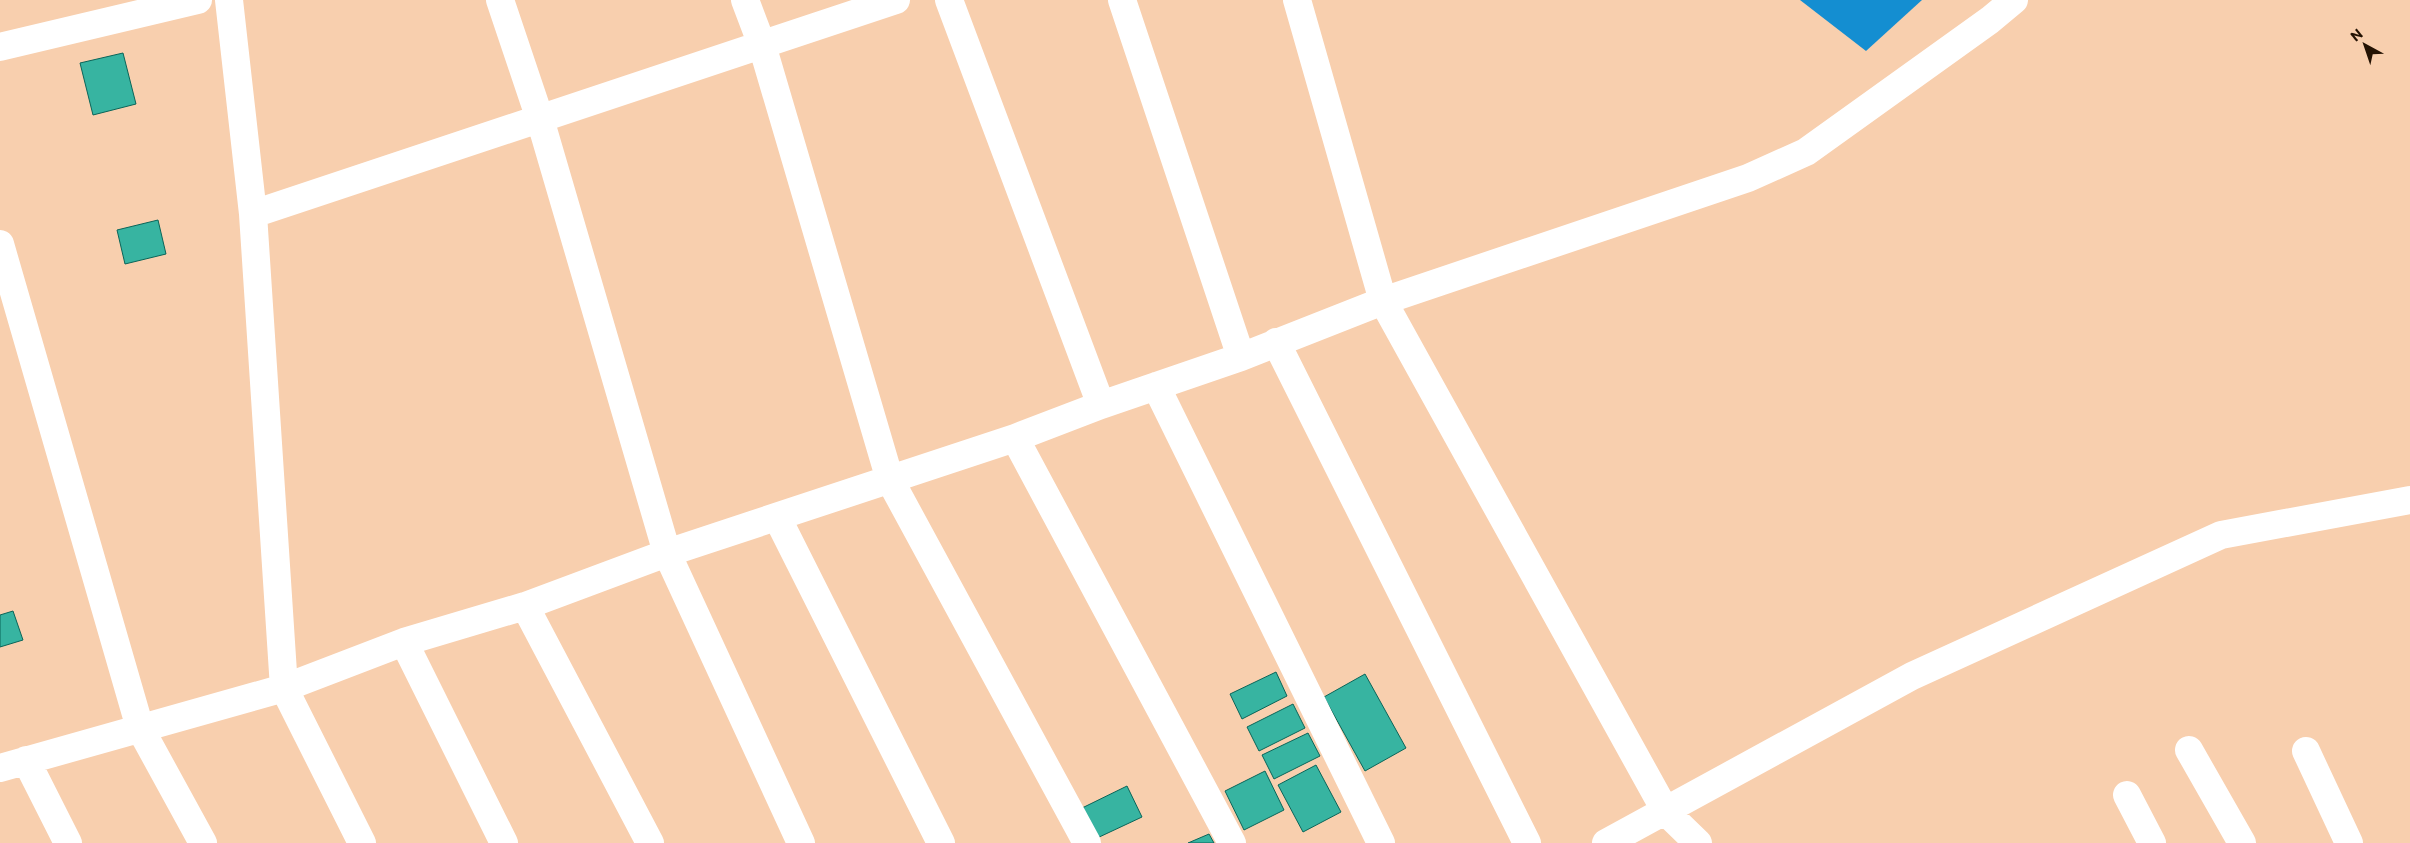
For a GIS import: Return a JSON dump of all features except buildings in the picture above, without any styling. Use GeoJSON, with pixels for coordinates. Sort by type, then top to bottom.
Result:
{"type":"FeatureCollection","features":[{"type":"Feature","properties":{"kind":"street"},"geometry":{"type":"LineString","coordinates":[[0,47],[127,8],[198,0]]}},
{"type":"Feature","properties":{"kind":"street"},"geometry":{"type":"LineString","coordinates":[[229,0],[253,214],[284,688],[362,843]]}},
{"type":"Feature","properties":{"kind":"street"},"geometry":{"type":"LineString","coordinates":[[500,0],[540,119],[667,553],[802,843]]}},
{"type":"Feature","properties":{"kind":"street"},"geometry":{"type":"LineString","coordinates":[[745,0],[762,45],[890,480],[1087,843]]}},
{"type":"Feature","properties":{"kind":"street"},"geometry":{"type":"LineString","coordinates":[[253,214],[896,0]]}},
{"type":"Feature","properties":{"kind":"street"},"geometry":{"type":"LineString","coordinates":[[949,0],[1101,405]]}},
{"type":"Feature","properties":{"kind":"street"},"geometry":{"type":"LineString","coordinates":[[1122,0],[1240,357]]}},
{"type":"Feature","properties":{"kind":"street"},"geometry":{"type":"LineString","coordinates":[[1297,0],[1383,301],[1666,812],[1698,843]]}},
{"type":"Feature","properties":{"kind":"street"},"geometry":{"type":"LineString","coordinates":[[0,768],[284,688],[404,642],[526,606],[667,553],[1015,438],[1101,405],[1240,357],[1383,301],[1748,178],[1806,152],[1990,20],[2014,0]]}},
{"type":"Feature","properties":{"kind":"street"},"geometry":{"type":"LineString","coordinates":[[0,244],[140,728],[203,843]]}},
{"type":"Feature","properties":{"kind":"street"},"geometry":{"type":"LineString","coordinates":[[1276,342],[1527,843]]}},
{"type":"Feature","properties":{"kind":"street"},"geometry":{"type":"LineString","coordinates":[[1156,386],[1381,843]]}},
{"type":"Feature","properties":{"kind":"street"},"geometry":{"type":"LineString","coordinates":[[1015,438],[1232,843]]}},
{"type":"Feature","properties":{"kind":"street"},"geometry":{"type":"LineString","coordinates":[[1606,843],[1666,812],[1912,676],[2221,535],[2410,500]]}},
{"type":"Feature","properties":{"kind":"street"},"geometry":{"type":"LineString","coordinates":[[777,517],[941,843]]}},
{"type":"Feature","properties":{"kind":"street"},"geometry":{"type":"LineString","coordinates":[[526,606],[650,843]]}},
{"type":"Feature","properties":{"kind":"street"},"geometry":{"type":"LineString","coordinates":[[404,642],[504,843]]}},
{"type":"Feature","properties":{"kind":"street"},"geometry":{"type":"LineString","coordinates":[[2189,750],[2242,843]]}},
{"type":"Feature","properties":{"kind":"street"},"geometry":{"type":"LineString","coordinates":[[2306,751],[2349,843]]}},
{"type":"Feature","properties":{"kind":"street"},"geometry":{"type":"LineString","coordinates":[[26,760],[68,843]]}},
{"type":"Feature","properties":{"kind":"street"},"geometry":{"type":"LineString","coordinates":[[2127,795],[2152,843]]}},
{"type":"Feature","properties":{"kind":"water"},"geometry":{"type":"Polygon","coordinates":[[[1800,0],[1922,0],[1866,51],[1800,0]]]}}]}
